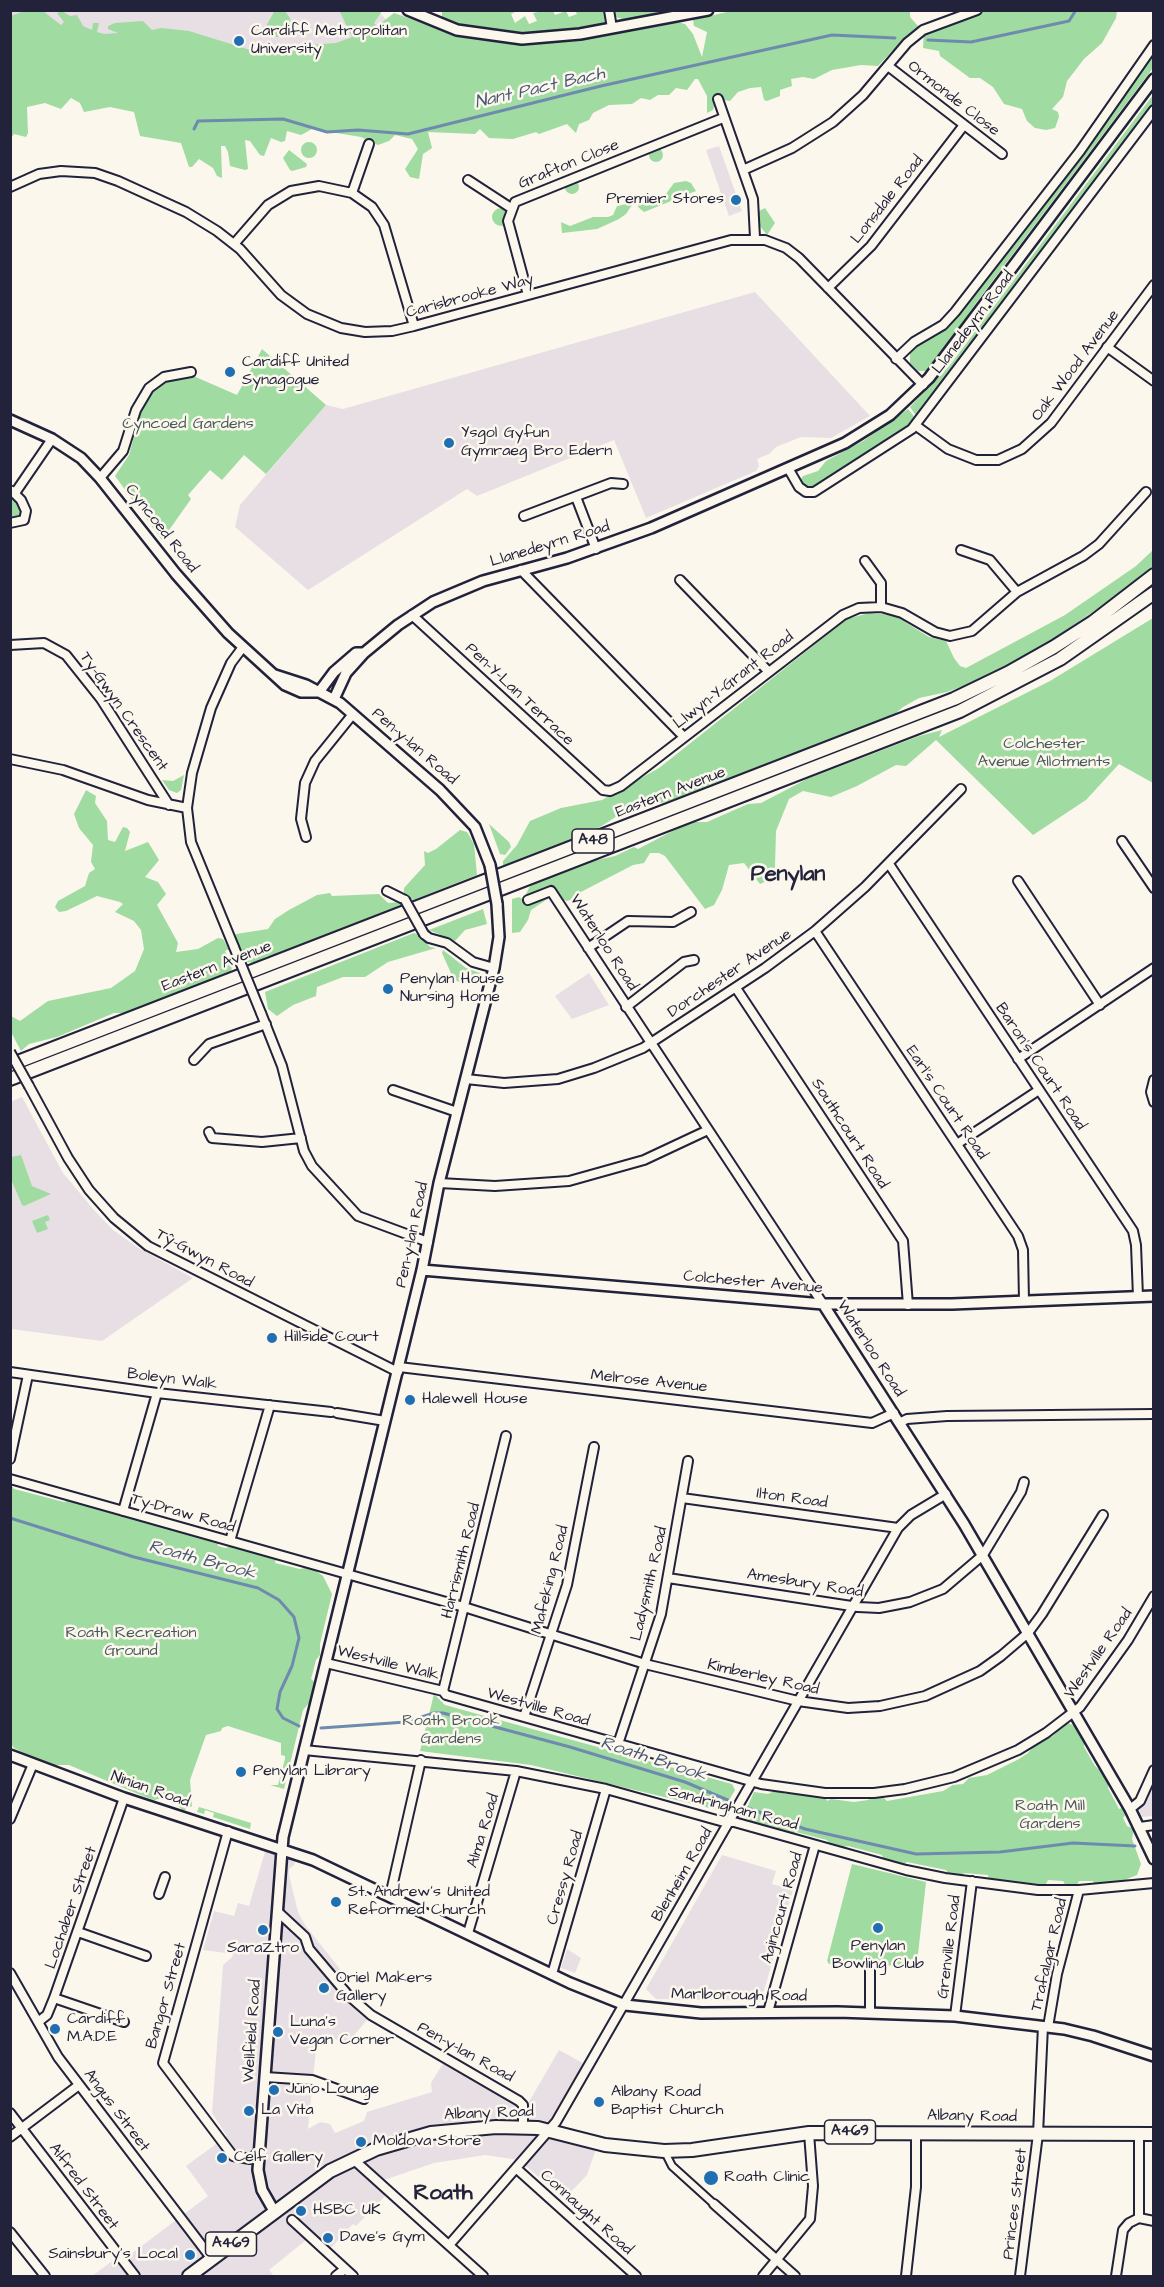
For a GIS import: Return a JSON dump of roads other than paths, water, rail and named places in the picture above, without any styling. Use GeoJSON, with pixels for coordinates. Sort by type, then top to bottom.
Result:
{"type":"FeatureCollection","features":[{"type":"Feature","properties":{"kind":"main road","name":"Eastern Avenue"},"geometry":{"type":"LineString","coordinates":[[10,1065],[954,699],[1008,673],[1054,647],[1093,622],[1154,575]]}},
{"type":"Feature","properties":{"kind":"main road","name":"Eastern Avenue"},"geometry":{"type":"LineString","coordinates":[[10,1079],[960,711],[1060,659],[1154,593]]}},
{"type":"Feature","properties":{"kind":"main road","name":"Albany Road"},"geometry":{"type":"LineString","coordinates":[[189,2277],[320,2178],[353,2159],[399,2140],[431,2133],[523,2127],[550,2130],[605,2145],[664,2151],[692,2150],[809,2133],[1154,2134]]}},
{"type":"Feature","properties":{"kind":"street"},"geometry":{"type":"LineString","coordinates":[[408,10],[446,27],[498,38],[532,39],[612,28],[708,10]]}},
{"type":"Feature","properties":{"kind":"street"},"geometry":{"type":"LineString","coordinates":[[609,10],[612,28]]}},
{"type":"Feature","properties":{"kind":"street"},"geometry":{"type":"LineString","coordinates":[[743,170],[792,148],[833,122],[858,100],[907,43],[923,30],[961,13],[977,10]]}},
{"type":"Feature","properties":{"kind":"street","name":"Llanedeyrn Road"},"geometry":{"type":"LineString","coordinates":[[896,359],[914,342],[943,325],[956,312],[1080,151],[1154,45]]}},
{"type":"Feature","properties":{"kind":"street","name":"Ormonde Close"},"geometry":{"type":"LineString","coordinates":[[888,66],[1002,154]]}},
{"type":"Feature","properties":{"kind":"street","name":"Llanedeyrn Road"},"geometry":{"type":"LineString","coordinates":[[334,699],[346,673],[364,653],[412,615],[454,592],[520,570],[596,549],[865,433],[904,404],[923,385],[1154,79]]}},
{"type":"Feature","properties":{"kind":"street"},"geometry":{"type":"LineString","coordinates":[[718,99],[755,206],[755,238]]}},
{"type":"Feature","properties":{"kind":"street","name":"Llanedeyrn Road"},"geometry":{"type":"LineString","coordinates":[[788,468],[802,490],[814,492],[904,436],[915,425],[1154,110]]}},
{"type":"Feature","properties":{"kind":"street","name":"Grafton Close"},"geometry":{"type":"LineString","coordinates":[[528,295],[508,221],[511,208],[526,195],[723,118]]}},
{"type":"Feature","properties":{"kind":"street","name":"Lonsdale Road"},"geometry":{"type":"LineString","coordinates":[[828,288],[871,246],[964,125]]}},
{"type":"Feature","properties":{"kind":"street"},"geometry":{"type":"LineString","coordinates":[[352,193],[369,144]]}},
{"type":"Feature","properties":{"kind":"street","name":"Carisbrooke Way"},"geometry":{"type":"LineString","coordinates":[[10,187],[27,178],[49,172],[95,173],[186,212],[234,244],[281,295],[316,319],[341,328],[365,332],[414,326],[730,240],[755,238],[772,242],[794,253],[923,385]]}},
{"type":"Feature","properties":{"kind":"street"},"geometry":{"type":"LineString","coordinates":[[468,180],[511,208]]}},
{"type":"Feature","properties":{"kind":"street"},"geometry":{"type":"LineString","coordinates":[[234,244],[268,205],[291,191],[319,186],[352,193],[372,207],[384,225],[414,326]]}},
{"type":"Feature","properties":{"kind":"street","name":"Oak Wood Avenue"},"geometry":{"type":"LineString","coordinates":[[915,425],[948,449],[969,459],[990,461],[1005,457],[1029,444],[1044,431],[1154,285]]}},
{"type":"Feature","properties":{"kind":"street"},"geometry":{"type":"LineString","coordinates":[[1107,347],[1154,381]]}},
{"type":"Feature","properties":{"kind":"street"},"geometry":{"type":"LineString","coordinates":[[100,478],[123,451],[136,410],[149,388],[164,377],[191,372]]}},
{"type":"Feature","properties":{"kind":"street","name":"Cyncoed Road"},"geometry":{"type":"LineString","coordinates":[[10,420],[52,439],[81,458],[100,478],[189,589],[243,647],[275,675],[319,692]]}},
{"type":"Feature","properties":{"kind":"street"},"geometry":{"type":"LineString","coordinates":[[10,523],[19,523],[26,516],[24,506],[13,492],[52,439]]}},
{"type":"Feature","properties":{"kind":"street"},"geometry":{"type":"LineString","coordinates":[[524,516],[611,483],[623,484]]}},
{"type":"Feature","properties":{"kind":"street","name":"Llwyn-Y-Grant Road"},"geometry":{"type":"LineString","coordinates":[[610,791],[621,786],[843,615],[860,609],[881,607],[902,613],[935,632],[961,634],[980,626],[1017,591],[1100,544],[1146,492]]}},
{"type":"Feature","properties":{"kind":"street"},"geometry":{"type":"LineString","coordinates":[[576,496],[596,549]]}},
{"type":"Feature","properties":{"kind":"street"},"geometry":{"type":"LineString","coordinates":[[962,550],[990,560],[1017,591]]}},
{"type":"Feature","properties":{"kind":"street"},"geometry":{"type":"LineString","coordinates":[[865,561],[881,583],[881,607]]}},
{"type":"Feature","properties":{"kind":"street"},"geometry":{"type":"LineString","coordinates":[[520,570],[684,737]]}},
{"type":"Feature","properties":{"kind":"street"},"geometry":{"type":"LineString","coordinates":[[680,580],[768,671]]}},
{"type":"Feature","properties":{"kind":"street","name":"Pen-Y-Lan Terrace"},"geometry":{"type":"LineString","coordinates":[[412,615],[603,790],[610,791]]}},
{"type":"Feature","properties":{"kind":"street","name":"Ty-Gwyn Crescent"},"geometry":{"type":"LineString","coordinates":[[10,645],[44,643],[60,650],[73,661],[169,805]]}},
{"type":"Feature","properties":{"kind":"street"},"geometry":{"type":"LineString","coordinates":[[243,647],[231,663],[211,708],[197,753],[187,808],[191,842],[282,1066],[301,1138],[312,1166],[354,1214],[428,1242]]}},
{"type":"Feature","properties":{"kind":"street","name":"Llanedeyrn Road"},"geometry":{"type":"LineString","coordinates":[[319,692],[334,672],[356,653],[364,653]]}},
{"type":"Feature","properties":{"kind":"street","name":"Pen-y-lan Road"},"geometry":{"type":"LineString","coordinates":[[281,1851],[422,1270],[439,1183],[494,968],[500,932],[490,865],[482,841],[466,815],[353,714],[334,699],[319,692]]}},
{"type":"Feature","properties":{"kind":"street"},"geometry":{"type":"LineString","coordinates":[[306,837],[301,819],[305,783],[315,761],[353,714]]}},
{"type":"Feature","properties":{"kind":"street"},"geometry":{"type":"LineString","coordinates":[[10,759],[63,770],[169,805],[187,808]]}},
{"type":"Feature","properties":{"kind":"street","name":"Dorchester Avenue"},"geometry":{"type":"LineString","coordinates":[[465,1079],[504,1083],[558,1079],[610,1063],[651,1043],[736,988],[816,931],[889,864],[961,789]]}},
{"type":"Feature","properties":{"kind":"street"},"geometry":{"type":"LineString","coordinates":[[1122,842],[1154,888]]}},
{"type":"Feature","properties":{"kind":"street","name":"Baron's Court Road"},"geometry":{"type":"LineString","coordinates":[[889,864],[1133,1232],[1136,1245],[1138,1297]]}},
{"type":"Feature","properties":{"kind":"street"},"geometry":{"type":"LineString","coordinates":[[1018,882],[1100,1005]]}},
{"type":"Feature","properties":{"kind":"street"},"geometry":{"type":"LineString","coordinates":[[387,891],[405,900],[424,934],[429,938],[447,943],[473,962],[494,968]]}},
{"type":"Feature","properties":{"kind":"street","name":"Waterloo Road"},"geometry":{"type":"LineString","coordinates":[[528,900],[551,891],[901,1422],[1075,1712],[1141,1829],[1154,1859]]}},
{"type":"Feature","properties":{"kind":"street"},"geometry":{"type":"LineString","coordinates":[[588,948],[628,921],[673,922],[691,912]]}},
{"type":"Feature","properties":{"kind":"street","name":"Earl's Court Road"},"geometry":{"type":"LineString","coordinates":[[816,931],[1022,1244],[1024,1301]]}},
{"type":"Feature","properties":{"kind":"street"},"geometry":{"type":"LineString","coordinates":[[627,1007],[684,962],[694,960]]}},
{"type":"Feature","properties":{"kind":"street"},"geometry":{"type":"LineString","coordinates":[[1018,1059],[1154,968]]}},
{"type":"Feature","properties":{"kind":"street","name":"Southcourt Road"},"geometry":{"type":"LineString","coordinates":[[736,988],[903,1241],[909,1305]]}},
{"type":"Feature","properties":{"kind":"street"},"geometry":{"type":"LineString","coordinates":[[194,1060],[209,1044],[266,1024]]}},
{"type":"Feature","properties":{"kind":"street","name":"Tŷ-Gwyn Road"},"geometry":{"type":"LineString","coordinates":[[10,1052],[80,1177],[100,1203],[132,1233],[165,1256],[398,1369]]}},
{"type":"Feature","properties":{"kind":"street"},"geometry":{"type":"LineString","coordinates":[[1154,1080],[1151,1092],[1154,1102]]}},
{"type":"Feature","properties":{"kind":"street"},"geometry":{"type":"LineString","coordinates":[[393,1090],[457,1112]]}},
{"type":"Feature","properties":{"kind":"street"},"geometry":{"type":"LineString","coordinates":[[957,1144],[1039,1090]]}},
{"type":"Feature","properties":{"kind":"street"},"geometry":{"type":"LineString","coordinates":[[439,1183],[495,1186],[569,1180],[644,1160],[708,1130]]}},
{"type":"Feature","properties":{"kind":"street"},"geometry":{"type":"LineString","coordinates":[[209,1132],[212,1138],[262,1142],[301,1138]]}},
{"type":"Feature","properties":{"kind":"street","name":"Colchester Avenue"},"geometry":{"type":"LineString","coordinates":[[422,1270],[823,1304],[909,1305],[1154,1296]]}},
{"type":"Feature","properties":{"kind":"street","name":"Melrose Avenue"},"geometry":{"type":"LineString","coordinates":[[398,1369],[872,1423],[894,1413]]}},
{"type":"Feature","properties":{"kind":"street","name":"Boleyn Walk"},"geometry":{"type":"LineString","coordinates":[[10,1372],[157,1393],[334,1412],[386,1421]]}},
{"type":"Feature","properties":{"kind":"street"},"geometry":{"type":"LineString","coordinates":[[10,1459],[28,1375]]}},
{"type":"Feature","properties":{"kind":"street"},"geometry":{"type":"LineString","coordinates":[[123,1511],[157,1393]]}},
{"type":"Feature","properties":{"kind":"street"},"geometry":{"type":"LineString","coordinates":[[230,1541],[270,1405]]}},
{"type":"Feature","properties":{"kind":"street"},"geometry":{"type":"LineString","coordinates":[[901,1422],[907,1419],[947,1416],[1154,1414]]}},
{"type":"Feature","properties":{"kind":"street","name":"Harrismith Road"},"geometry":{"type":"LineString","coordinates":[[443,1692],[506,1436]]}},
{"type":"Feature","properties":{"kind":"street","name":"Mafeking Road"},"geometry":{"type":"LineString","coordinates":[[524,1717],[567,1585],[594,1448]]}},
{"type":"Feature","properties":{"kind":"street","name":"Ladysmith Road"},"geometry":{"type":"LineString","coordinates":[[618,1744],[661,1614],[688,1461]]}},
{"type":"Feature","properties":{"kind":"street","name":"Ty-Draw Road"},"geometry":{"type":"LineString","coordinates":[[10,1479],[347,1575]]}},
{"type":"Feature","properties":{"kind":"street","name":"Amesbury Road"},"geometry":{"type":"LineString","coordinates":[[668,1578],[853,1607],[888,1607],[928,1596],[956,1579],[983,1556],[1022,1492],[1024,1482]]}},
{"type":"Feature","properties":{"kind":"street","name":"Blenheim Road"},"geometry":{"type":"LineString","coordinates":[[448,2245],[518,2169],[550,2130],[625,2005],[898,1528],[911,1515],[946,1494]]}},
{"type":"Feature","properties":{"kind":"street","name":"Ilton Road"},"geometry":{"type":"LineString","coordinates":[[682,1498],[898,1528]]}},
{"type":"Feature","properties":{"kind":"street","name":"Kimberley Road"},"geometry":{"type":"LineString","coordinates":[[347,1575],[464,1607],[645,1664],[798,1701],[861,1707],[899,1703],[925,1696],[980,1671],[1028,1633],[1103,1515]]}},
{"type":"Feature","properties":{"kind":"street","name":"Westville Road"},"geometry":{"type":"LineString","coordinates":[[443,1692],[446,1695],[618,1744],[793,1790],[851,1794],[905,1789],[931,1784],[1018,1750],[1075,1712],[1120,1652],[1154,1596]]}},
{"type":"Feature","properties":{"kind":"street","name":"Westville Walk"},"geometry":{"type":"LineString","coordinates":[[326,1663],[443,1692]]}},
{"type":"Feature","properties":{"kind":"street","name":"Sandringham Road"},"geometry":{"type":"LineString","coordinates":[[304,1750],[516,1771],[606,1789],[924,1874],[1038,1890],[1079,1890],[1154,1883]]}},
{"type":"Feature","properties":{"kind":"street","name":"Ninian Road"},"geometry":{"type":"LineString","coordinates":[[10,1755],[124,1798],[228,1831],[281,1851]]}},
{"type":"Feature","properties":{"kind":"street"},"geometry":{"type":"LineString","coordinates":[[390,1896],[421,1760]]}},
{"type":"Feature","properties":{"kind":"street"},"geometry":{"type":"LineString","coordinates":[[10,1819],[33,1764]]}},
{"type":"Feature","properties":{"kind":"street"},"geometry":{"type":"LineString","coordinates":[[1130,1809],[1140,1801],[1154,1770]]}},
{"type":"Feature","properties":{"kind":"street","name":"Alma Road"},"geometry":{"type":"LineString","coordinates":[[468,1933],[516,1771]]}},
{"type":"Feature","properties":{"kind":"street","name":"Cressy Road"},"geometry":{"type":"LineString","coordinates":[[552,1974],[606,1789]]}},
{"type":"Feature","properties":{"kind":"street","name":"Lochaber Street"},"geometry":{"type":"LineString","coordinates":[[38,2022],[47,2015],[54,1998],[124,1798]]}},
{"type":"Feature","properties":{"kind":"street"},"geometry":{"type":"LineString","coordinates":[[1141,1829],[1154,1825]]}},
{"type":"Feature","properties":{"kind":"street","name":"Bangor Street"},"geometry":{"type":"LineString","coordinates":[[228,1831],[163,2063],[233,2156],[249,2159],[259,2152]]}},
{"type":"Feature","properties":{"kind":"street","name":"Agincourt Road"},"geometry":{"type":"LineString","coordinates":[[768,2012],[815,1845]]}},
{"type":"Feature","properties":{"kind":"street","name":"Marlborough Road"},"geometry":{"type":"LineString","coordinates":[[281,1851],[338,1871],[552,1974],[625,2005],[701,2013],[870,2012],[955,2016],[1045,2026],[1093,2036],[1154,2056]]}},
{"type":"Feature","properties":{"kind":"street","name":"Wellfield Road"},"geometry":{"type":"LineString","coordinates":[[274,2211],[260,2180],[259,2152],[281,1851]]}},
{"type":"Feature","properties":{"kind":"street"},"geometry":{"type":"LineString","coordinates":[[159,1894],[165,1877]]}},
{"type":"Feature","properties":{"kind":"street","name":"Grenville Road"},"geometry":{"type":"LineString","coordinates":[[955,2016],[972,1881]]}},
{"type":"Feature","properties":{"kind":"street","name":"Trafalgar Road"},"geometry":{"type":"LineString","coordinates":[[1038,2134],[1045,2026],[1079,1890]]}},
{"type":"Feature","properties":{"kind":"street","name":"Pen-y-lan Road"},"geometry":{"type":"LineString","coordinates":[[278,1912],[305,1937],[309,1949],[337,1983],[371,2015],[519,2101],[523,2105],[523,2127]]}},
{"type":"Feature","properties":{"kind":"street"},"geometry":{"type":"LineString","coordinates":[[78,1932],[146,1956]]}},
{"type":"Feature","properties":{"kind":"street"},"geometry":{"type":"LineString","coordinates":[[870,1967],[870,2012]]}},
{"type":"Feature","properties":{"kind":"street","name":"Angus Street"},"geometry":{"type":"LineString","coordinates":[[10,1973],[58,2057],[212,2259]]}},
{"type":"Feature","properties":{"kind":"street"},"geometry":{"type":"LineString","coordinates":[[54,1998],[124,2022]]}},
{"type":"Feature","properties":{"kind":"street"},"geometry":{"type":"LineString","coordinates":[[265,2077],[312,2080],[364,2099]]}},
{"type":"Feature","properties":{"kind":"street"},"geometry":{"type":"LineString","coordinates":[[10,2138],[79,2085]]}},
{"type":"Feature","properties":{"kind":"street","name":"Alfred Street"},"geometry":{"type":"LineString","coordinates":[[10,2113],[135,2277]]}},
{"type":"Feature","properties":{"kind":"street"},"geometry":{"type":"LineString","coordinates":[[906,2277],[916,2187],[916,2132]]}},
{"type":"Feature","properties":{"kind":"street"},"geometry":{"type":"LineString","coordinates":[[763,2277],[810,2219],[813,2186],[809,2133]]}},
{"type":"Feature","properties":{"kind":"street"},"geometry":{"type":"LineString","coordinates":[[1139,2133],[1139,2218]]}},
{"type":"Feature","properties":{"kind":"street","name":"Princes Street"},"geometry":{"type":"LineString","coordinates":[[1020,2277],[1038,2134]]}},
{"type":"Feature","properties":{"kind":"street"},"geometry":{"type":"LineString","coordinates":[[664,2151],[672,2166],[795,2277]]}},
{"type":"Feature","properties":{"kind":"street"},"geometry":{"type":"LineString","coordinates":[[353,2159],[483,2277]]}},
{"type":"Feature","properties":{"kind":"street","name":"Connaught Road"},"geometry":{"type":"LineString","coordinates":[[518,2169],[636,2277]]}},
{"type":"Feature","properties":{"kind":"street"},"geometry":{"type":"LineString","coordinates":[[290,2217],[353,2277]]}},
{"type":"Feature","properties":{"kind":"street"},"geometry":{"type":"LineString","coordinates":[[1116,2277],[1123,2230],[1129,2223],[1139,2218],[1154,2221]]}},
{"type":"Feature","properties":{"kind":"street"},"geometry":{"type":"LineString","coordinates":[[10,2232],[45,2277]]}},
{"type":"Feature","properties":{"kind":"street"},"geometry":{"type":"LineString","coordinates":[[336,2277],[345,2269]]}},
{"type":"Feature","properties":{"kind":"waterway","name":"Nant Pact Bach"},"geometry":{"type":"LineString","coordinates":[[928,40],[971,42],[1069,21],[1076,10]]}},
{"type":"Feature","properties":{"kind":"waterway","name":"Nant Pact Bach"},"geometry":{"type":"LineString","coordinates":[[194,129],[198,121],[283,119],[327,132],[358,130],[408,134],[601,86],[832,35],[895,38]]}},
{"type":"Feature","properties":{"kind":"waterway","name":"Roath Brook"},"geometry":{"type":"LineString","coordinates":[[10,1518],[134,1557],[258,1588],[279,1600],[294,1617],[299,1638],[292,1666],[280,1692],[277,1709],[283,1718],[299,1726]]}},
{"type":"Feature","properties":{"kind":"waterway","name":"Roath Brook"},"geometry":{"type":"LineString","coordinates":[[321,1728],[406,1722],[434,1713],[443,1713],[570,1747],[685,1782],[730,1801]]}},
{"type":"Feature","properties":{"kind":"waterway","name":"Roath Brook"},"geometry":{"type":"LineString","coordinates":[[748,1808],[805,1829],[916,1854],[1000,1852],[1073,1843],[1135,1846]]}},
{"type":"Feature","properties":{"kind":"place","name":"Cardiff Metropolitan University"},"geometry":{"type":"Point","coordinates":[239,41]}},
{"type":"Feature","properties":{"kind":"place","name":"Premier Stores"},"geometry":{"type":"Point","coordinates":[736,200]}},
{"type":"Feature","properties":{"kind":"place","name":"Cardiff United Synagogue"},"geometry":{"type":"Point","coordinates":[230,372]}},
{"type":"Feature","properties":{"kind":"place","name":"Ysgol Gyfun Gymraeg Bro Edern"},"geometry":{"type":"Point","coordinates":[449,443]}},
{"type":"Feature","properties":{"kind":"place","name":"Penylan House Nursing Home"},"geometry":{"type":"Point","coordinates":[388,989]}},
{"type":"Feature","properties":{"kind":"place","name":"Hillside Court"},"geometry":{"type":"Point","coordinates":[272,1338]}},
{"type":"Feature","properties":{"kind":"place","name":"Halewell House"},"geometry":{"type":"Point","coordinates":[410,1400]}},
{"type":"Feature","properties":{"kind":"place","name":"Penylan Library"},"geometry":{"type":"Point","coordinates":[241,1772]}},
{"type":"Feature","properties":{"kind":"place","name":"St. Andrew's United Reformed Church"},"geometry":{"type":"Point","coordinates":[336,1902]}},
{"type":"Feature","properties":{"kind":"place","name":"Penylan Bowling Club"},"geometry":{"type":"Point","coordinates":[878,1928]}},
{"type":"Feature","properties":{"kind":"place","name":"SaraZtro"},"geometry":{"type":"Point","coordinates":[263,1930]}},
{"type":"Feature","properties":{"kind":"place","name":"Oriel Makers Gallery"},"geometry":{"type":"Point","coordinates":[324,1988]}},
{"type":"Feature","properties":{"kind":"place","name":"Cardiff M.A.D.E"},"geometry":{"type":"Point","coordinates":[55,2029]}},
{"type":"Feature","properties":{"kind":"place","name":"Luna's Vegan Corner"},"geometry":{"type":"Point","coordinates":[278,2032]}},
{"type":"Feature","properties":{"kind":"place","name":"Juno Lounge"},"geometry":{"type":"Point","coordinates":[274,2090]}},
{"type":"Feature","properties":{"kind":"place","name":"Albany Road Baptist Church"},"geometry":{"type":"Point","coordinates":[599,2102]}},
{"type":"Feature","properties":{"kind":"place","name":"La Vita"},"geometry":{"type":"Point","coordinates":[249,2111]}},
{"type":"Feature","properties":{"kind":"place","name":"Moldova Store"},"geometry":{"type":"Point","coordinates":[361,2142]}},
{"type":"Feature","properties":{"kind":"place","name":"Celf Gallery"},"geometry":{"type":"Point","coordinates":[222,2158]}},
{"type":"Feature","properties":{"kind":"place","name":"Roath Clinic"},"geometry":{"type":"Point","coordinates":[711,2178]}},
{"type":"Feature","properties":{"kind":"place","name":"HSBC UK"},"geometry":{"type":"Point","coordinates":[301,2211]}},
{"type":"Feature","properties":{"kind":"place","name":"Dave's Gym"},"geometry":{"type":"Point","coordinates":[328,2238]}},
{"type":"Feature","properties":{"kind":"place","name":"Sainsbury's Local"},"geometry":{"type":"Point","coordinates":[190,2255]}},
{"type":"Feature","properties":{"kind":"district","name":"Penylan"},"geometry":{"type":"Point","coordinates":[788,875]}},
{"type":"Feature","properties":{"kind":"district","name":"Roath"},"geometry":{"type":"Point","coordinates":[443,2194]}},
{"type":"Feature","properties":{"kind":"park label","name":"Cyncoed Gardens"},"geometry":{"type":"Point","coordinates":[188,425]}},
{"type":"Feature","properties":{"kind":"park label","name":"Colchester Avenue Allotments"},"geometry":{"type":"Point","coordinates":[1044,754]}},
{"type":"Feature","properties":{"kind":"park label","name":"Roath Recreation Ground"},"geometry":{"type":"Point","coordinates":[131,1643]}},
{"type":"Feature","properties":{"kind":"park label","name":"Roath Brook Gardens"},"geometry":{"type":"Point","coordinates":[451,1731]}},
{"type":"Feature","properties":{"kind":"park label","name":"Roath Mill Gardens"},"geometry":{"type":"Point","coordinates":[1050,1816]}}]}
